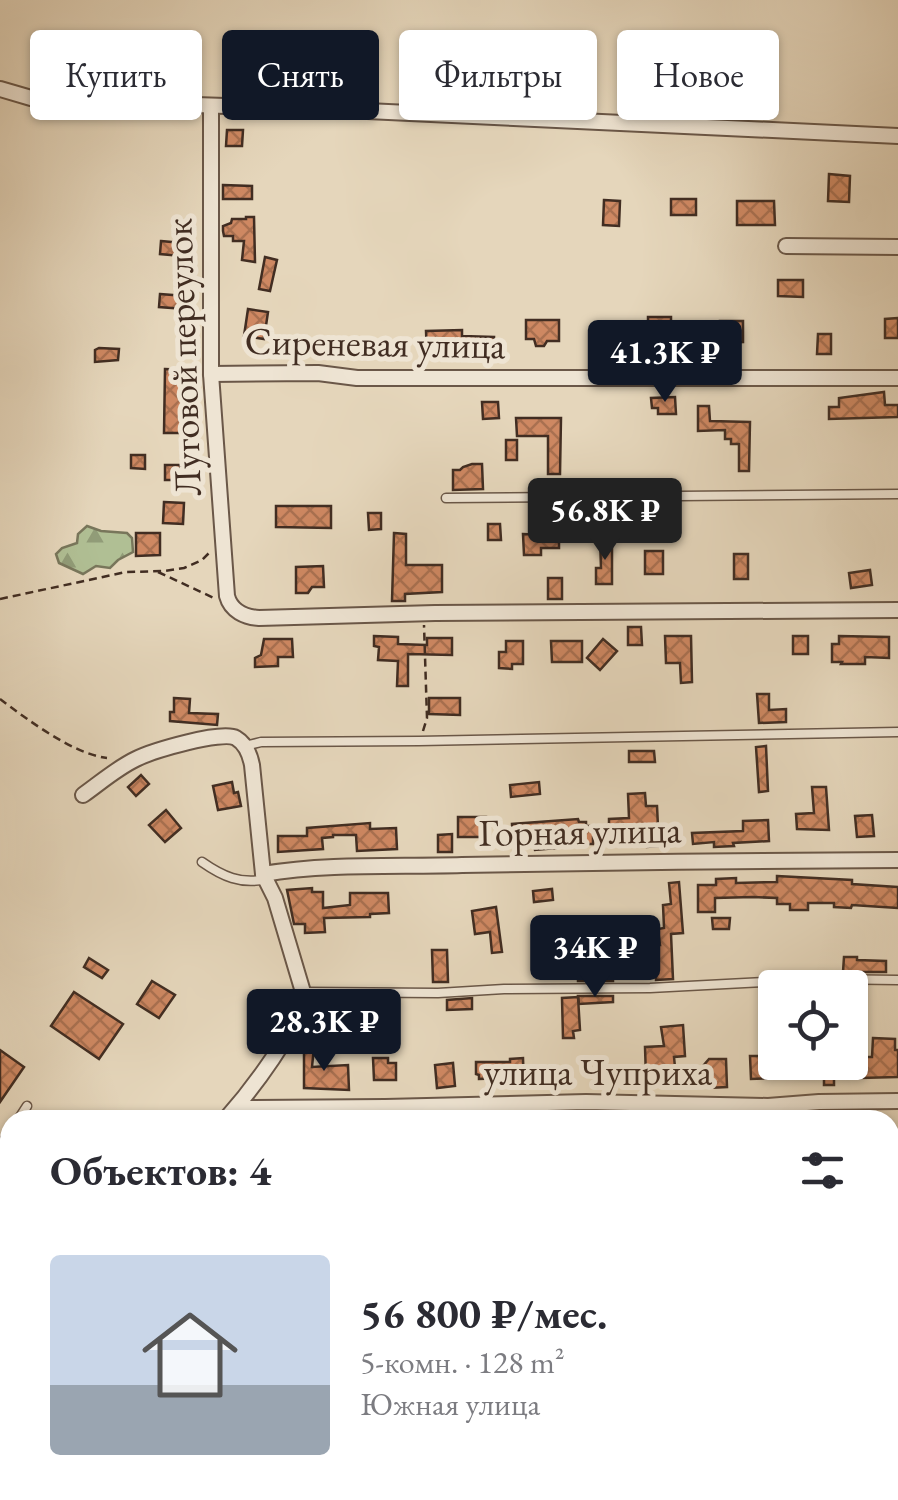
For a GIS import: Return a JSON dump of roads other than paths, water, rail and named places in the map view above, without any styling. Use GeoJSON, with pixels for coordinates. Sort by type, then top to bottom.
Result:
{"type":"FeatureCollection","features":[{"type":"Feature","properties":{"kind":"street"},"geometry":{"type":"LineString","coordinates":[[0,90],[31,98],[898,136]]}},
{"type":"Feature","properties":{"kind":"street","name":"Луговой переулок"},"geometry":{"type":"LineString","coordinates":[[210,106],[210,374],[230,605],[245,616],[898,610]]}},
{"type":"Feature","properties":{"kind":"street"},"geometry":{"type":"LineString","coordinates":[[786,246],[898,247]]}},
{"type":"Feature","properties":{"kind":"street","name":"Сиреневая улица"},"geometry":{"type":"LineString","coordinates":[[210,374],[318,372],[357,378],[898,378]]}},
{"type":"Feature","properties":{"kind":"street"},"geometry":{"type":"LineString","coordinates":[[83,795],[136,758],[224,736],[234,737],[244,746],[252,765],[264,876],[275,898],[303,1000],[284,1040],[238,1108]]}},
{"type":"Feature","properties":{"kind":"street","name":"Горная улица"},"geometry":{"type":"LineString","coordinates":[[264,876],[287,870],[362,867],[898,860]]}},
{"type":"Feature","properties":{"kind":"street","name":"улица Чуприха"},"geometry":{"type":"LineString","coordinates":[[238,1108],[586,1102],[768,1106],[898,1101]]}},
{"type":"Feature","properties":{"kind":"lane"},"geometry":{"type":"LineString","coordinates":[[446,498],[898,494]]}},
{"type":"Feature","properties":{"kind":"lane"},"geometry":{"type":"LineString","coordinates":[[244,746],[261,742],[898,732]]}},
{"type":"Feature","properties":{"kind":"lane"},"geometry":{"type":"LineString","coordinates":[[202,862],[233,880],[251,882],[264,876]]}},
{"type":"Feature","properties":{"kind":"lane"},"geometry":{"type":"LineString","coordinates":[[303,992],[419,994],[898,980]]}},
{"type":"Feature","properties":{"kind":"lane"},"geometry":{"type":"LineString","coordinates":[[24,1110],[27,1106]]}}]}
